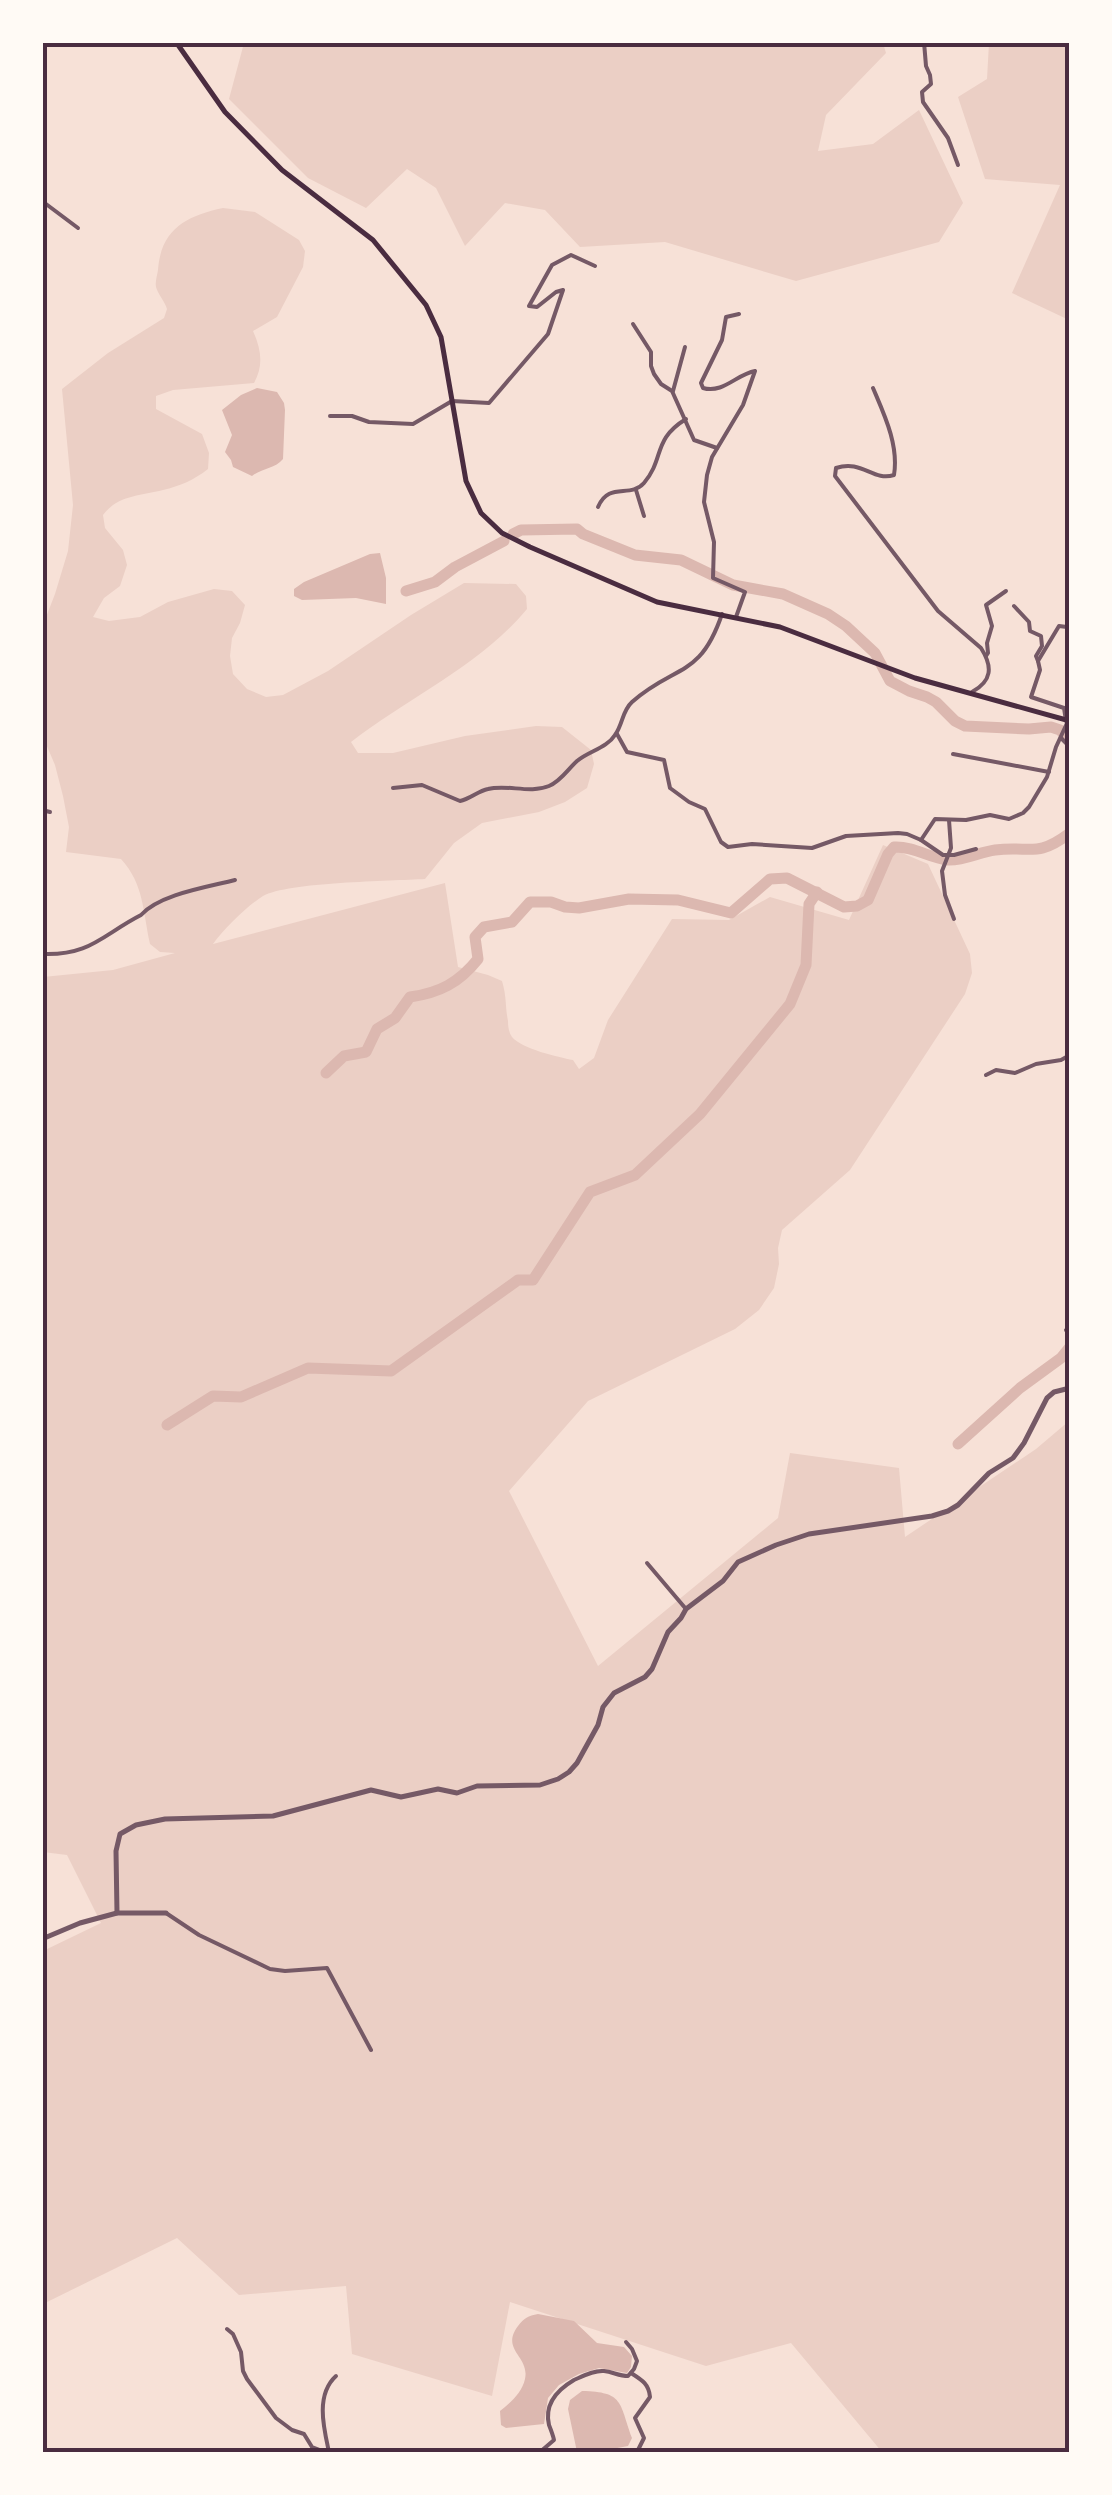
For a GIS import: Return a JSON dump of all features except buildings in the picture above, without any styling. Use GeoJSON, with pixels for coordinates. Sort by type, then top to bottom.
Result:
{"type":"FeatureCollection","features":[{"type":"Feature","properties":{"kind":"main road"},"geometry":{"type":"LineString","coordinates":[[176,42],[225,112],[282,170],[373,240],[426,305],[441,336],[466,482],[481,513],[502,533],[658,602],[780,627],[967,694],[1068,721]]}},
{"type":"Feature","properties":{"kind":"street"},"geometry":{"type":"LineString","coordinates":[[924,42],[930,84],[922,92],[923,102],[948,138],[958,165]]}},
{"type":"Feature","properties":{"kind":"street"},"geometry":{"type":"LineString","coordinates":[[42,201],[78,228]]}},
{"type":"Feature","properties":{"kind":"street"},"geometry":{"type":"LineString","coordinates":[[330,416],[413,424],[452,401],[488,403],[548,334],[563,290],[537,307],[529,306],[552,265],[572,255],[595,266]]}},
{"type":"Feature","properties":{"kind":"street"},"geometry":{"type":"LineString","coordinates":[[736,617],[744,592],[713,578],[714,542],[704,502],[712,457],[743,405],[755,371],[714,390],[701,383],[722,340],[726,316],[739,314]]}},
{"type":"Feature","properties":{"kind":"street"},"geometry":{"type":"LineString","coordinates":[[632,324],[648,346],[654,374],[660,384],[672,391],[694,440],[717,448]]}},
{"type":"Feature","properties":{"kind":"street"},"geometry":{"type":"LineString","coordinates":[[672,391],[685,347]]}},
{"type":"Feature","properties":{"kind":"street"},"geometry":{"type":"LineString","coordinates":[[874,388],[893,444],[894,474],[884,477],[848,464],[836,468],[835,476],[938,611],[986,656]]}},
{"type":"Feature","properties":{"kind":"street"},"geometry":{"type":"LineString","coordinates":[[598,507],[610,492],[636,490],[644,483],[657,461],[664,436],[686,420]]}},
{"type":"Feature","properties":{"kind":"street"},"geometry":{"type":"LineString","coordinates":[[636,490],[644,516]]}},
{"type":"Feature","properties":{"kind":"street"},"geometry":{"type":"LineString","coordinates":[[967,694],[988,677],[986,643],[992,626],[986,605],[1006,591]]}},
{"type":"Feature","properties":{"kind":"street"},"geometry":{"type":"LineString","coordinates":[[921,840],[934,820],[1016,817],[1029,807],[1049,772],[1068,721],[1064,708],[1032,697],[1040,670],[1036,656],[1042,646],[1041,636],[1030,632],[1029,622],[1014,606]]}},
{"type":"Feature","properties":{"kind":"street"},"geometry":{"type":"LineString","coordinates":[[394,788],[422,785],[460,801],[490,788],[544,788],[554,783],[578,759],[610,742],[630,703],[691,666],[715,636],[722,614]]}},
{"type":"Feature","properties":{"kind":"street"},"geometry":{"type":"LineString","coordinates":[[1038,661],[1059,626],[1070,632]]}},
{"type":"Feature","properties":{"kind":"street"},"geometry":{"type":"LineString","coordinates":[[616,734],[627,752],[664,760],[670,788],[705,809],[721,842],[728,846],[812,848],[846,836],[898,833],[921,840],[947,855],[976,849]]}},
{"type":"Feature","properties":{"kind":"street"},"geometry":{"type":"LineString","coordinates":[[1061,738],[1070,747]]}},
{"type":"Feature","properties":{"kind":"street"},"geometry":{"type":"LineString","coordinates":[[953,754],[1049,772]]}},
{"type":"Feature","properties":{"kind":"street"},"geometry":{"type":"LineString","coordinates":[[42,810],[50,812]]}},
{"type":"Feature","properties":{"kind":"street"},"geometry":{"type":"LineString","coordinates":[[949,820],[951,843],[942,870],[954,920]]}},
{"type":"Feature","properties":{"kind":"street"},"geometry":{"type":"LineString","coordinates":[[42,954],[86,949],[147,908],[183,893],[235,880]]}},
{"type":"Feature","properties":{"kind":"street"},"geometry":{"type":"LineString","coordinates":[[986,1076],[996,1070],[1015,1073],[1070,1055]]}},
{"type":"Feature","properties":{"kind":"street"},"geometry":{"type":"LineString","coordinates":[[117,1914],[116,1850],[120,1834],[136,1825],[165,1819],[273,1816],[371,1790],[401,1798],[438,1789],[457,1792],[478,1786],[540,1785],[558,1779],[577,1763],[598,1725],[603,1707],[614,1693],[645,1677],[668,1632],[686,1609],[723,1581],[738,1562],[809,1534],[948,1511],[968,1498],[989,1473],[1014,1458],[1047,1398],[1070,1388]]}},
{"type":"Feature","properties":{"kind":"street"},"geometry":{"type":"LineString","coordinates":[[648,1564],[686,1609]]}},
{"type":"Feature","properties":{"kind":"street"},"geometry":{"type":"LineString","coordinates":[[42,1939],[80,1923],[117,1914],[166,1913],[270,1968],[284,1972],[327,1968],[371,2050]]}},
{"type":"Feature","properties":{"kind":"street"},"geometry":{"type":"LineString","coordinates":[[227,2329],[242,2352],[247,2380],[276,2418],[304,2434],[312,2447],[327,2452],[324,2404],[326,2389],[336,2376]]}},
{"type":"Feature","properties":{"kind":"street"},"geometry":{"type":"LineString","coordinates":[[626,2342],[637,2360],[631,2374]]}},
{"type":"Feature","properties":{"kind":"street"},"geometry":{"type":"LineString","coordinates":[[540,2452],[554,2440],[548,2423],[557,2391],[581,2377],[604,2371],[622,2377],[631,2374],[649,2389],[650,2397],[635,2418],[644,2438],[638,2452]]}},
{"type":"Feature","properties":{"kind":"shaded area"},"geometry":{"type":"Polygon","coordinates":[[[244,43],[883,43],[886,53],[826,115],[818,151],[873,144],[919,110],[963,203],[939,242],[796,281],[665,242],[580,247],[545,210],[505,203],[465,246],[436,188],[407,169],[366,208],[308,178],[229,99],[244,43]]]}},
{"type":"Feature","properties":{"kind":"shaded area"},"geometry":{"type":"Polygon","coordinates":[[[989,43],[1069,43],[1069,320],[1012,293],[1060,185],[985,179],[958,97],[987,79],[989,43]]]}},
{"type":"Feature","properties":{"kind":"shaded area"},"geometry":{"type":"Polygon","coordinates":[[[223,208],[255,212],[299,240],[305,251],[303,267],[277,317],[253,331],[260,357],[254,383],[173,390],[156,396],[156,409],[202,434],[209,453],[208,469],[181,484],[123,500],[103,515],[105,528],[123,550],[127,565],[120,586],[104,598],[93,617],[109,621],[140,617],[168,602],[214,589],[232,591],[245,605],[232,638],[233,674],[247,689],[266,697],[283,695],[328,671],[464,583],[516,584],[526,596],[527,609],[509,629],[466,664],[351,742],[358,753],[393,753],[465,736],[536,726],[562,727],[591,750],[594,764],[587,788],[539,812],[482,823],[454,843],[425,879],[276,891],[250,906],[213,944],[445,883],[458,967],[502,981],[512,1037],[541,1052],[573,1060],[579,1069],[594,1058],[608,1020],[672,919],[729,920],[770,897],[849,920],[883,845],[928,864],[970,954],[972,973],[965,994],[850,1170],[782,1230],[774,1288],[759,1310],[735,1329],[588,1401],[509,1491],[598,1666],[778,1518],[790,1453],[899,1468],[905,1537],[1036,1449],[1069,1421],[1069,2452],[882,2452],[791,2343],[706,2366],[510,2302],[492,2396],[352,2354],[346,2286],[239,2295],[177,2238],[43,2304],[43,1951],[101,1923],[67,1855],[43,1852],[43,977],[113,970],[175,953],[160,952],[150,944],[138,888],[121,859],[66,852],[69,827],[63,796],[43,737],[43,625],[68,551],[73,505],[62,389],[108,353],[164,318],[167,309],[156,283],[164,244],[187,220],[223,208]]]}},
{"type":"Feature","properties":{"kind":"shaded area"},"geometry":{"type":"Polygon","coordinates":[[[257,388],[277,392],[284,403],[283,459],[252,476],[233,467],[225,452],[232,435],[222,410],[257,388]]]}},
{"type":"Feature","properties":{"kind":"shaded area"},"geometry":{"type":"Polygon","coordinates":[[[380,553],[386,578],[386,604],[356,598],[302,600],[294,596],[294,589],[304,582],[380,553]]]}},
{"type":"Feature","properties":{"kind":"shaded area"},"geometry":{"type":"Polygon","coordinates":[[[538,2314],[574,2321],[597,2343],[624,2347],[632,2356],[631,2367],[627,2373],[599,2368],[579,2374],[559,2385],[548,2398],[544,2424],[506,2428],[501,2425],[500,2411],[512,2401],[525,2379],[513,2334],[524,2319],[538,2314]]]}},
{"type":"Feature","properties":{"kind":"shaded area"},"geometry":{"type":"Polygon","coordinates":[[[582,2391],[606,2394],[618,2401],[632,2438],[628,2446],[577,2452],[568,2409],[570,2400],[582,2391]]]}},
{"type":"Feature","properties":{"kind":"waterway"},"geometry":{"type":"LineString","coordinates":[[513,534],[521,530],[577,529],[635,555],[681,560],[733,585],[783,594],[846,626],[875,653],[890,681],[936,702],[955,721],[965,726],[1051,727],[1070,740]]}},
{"type":"Feature","properties":{"kind":"waterway"},"geometry":{"type":"LineString","coordinates":[[406,591],[435,582],[504,541]]}},
{"type":"Feature","properties":{"kind":"waterway"},"geometry":{"type":"LineString","coordinates":[[326,1073],[344,1056],[366,1052],[377,1029],[395,1018],[410,997],[456,981],[478,959],[475,937],[484,927],[512,922],[530,902],[579,908],[629,899],[678,900],[731,913],[770,879],[787,878],[844,907],[857,906],[868,900],[894,847],[954,860],[995,850],[1049,846],[1070,833]]}},
{"type":"Feature","properties":{"kind":"waterway"},"geometry":{"type":"LineString","coordinates":[[167,1425],[213,1396],[241,1397],[308,1368],[391,1371],[518,1280],[533,1280],[590,1192],[635,1175],[700,1114],[790,1004],[806,965],[809,904],[817,892]]}},
{"type":"Feature","properties":{"kind":"waterway"},"geometry":{"type":"LineString","coordinates":[[958,1444],[1070,1347]]}}]}
